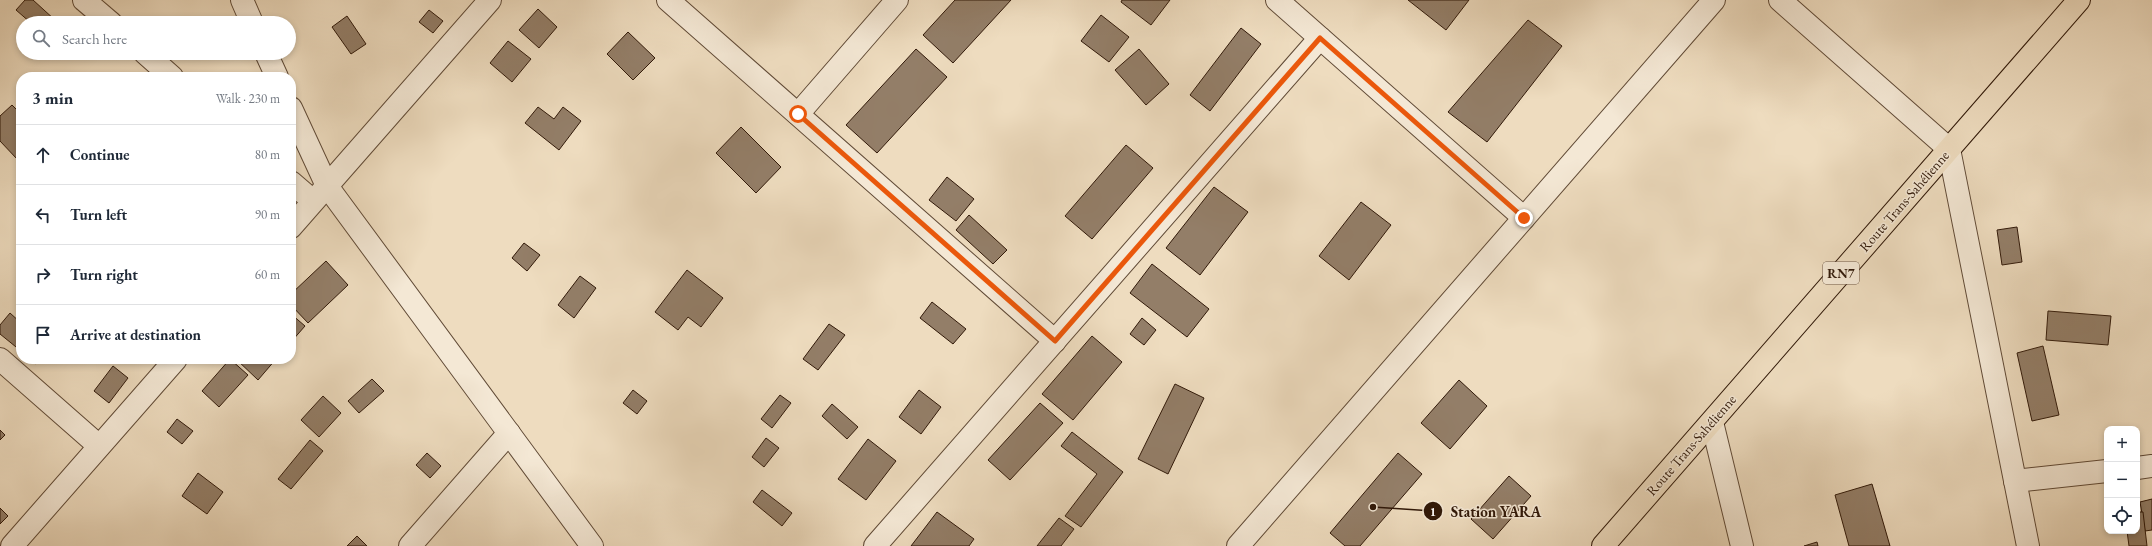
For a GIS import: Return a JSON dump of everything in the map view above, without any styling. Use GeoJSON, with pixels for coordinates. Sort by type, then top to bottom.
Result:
{"type":"FeatureCollection","features":[{"type":"Feature","properties":{"kind":"highway","name":"Route Trans-Sahélienne"},"geometry":{"type":"LineString","coordinates":[[1603,546],[2079,0]]}},
{"type":"Feature","properties":{"kind":"street"},"geometry":{"type":"LineString","coordinates":[[84,0],[102,16]]}},
{"type":"Feature","properties":{"kind":"street"},"geometry":{"type":"LineString","coordinates":[[242,0],[249,16]]}},
{"type":"Feature","properties":{"kind":"street"},"geometry":{"type":"LineString","coordinates":[[296,221],[490,0]]}},
{"type":"Feature","properties":{"kind":"street"},"geometry":{"type":"LineString","coordinates":[[668,0],[1055,341]]}},
{"type":"Feature","properties":{"kind":"street"},"geometry":{"type":"LineString","coordinates":[[798,114],[897,0]]}},
{"type":"Feature","properties":{"kind":"street"},"geometry":{"type":"LineString","coordinates":[[1277,0],[1524,218]]}},
{"type":"Feature","properties":{"kind":"street"},"geometry":{"type":"LineString","coordinates":[[1238,546],[1714,0]]}},
{"type":"Feature","properties":{"kind":"street"},"geometry":{"type":"LineString","coordinates":[[1780,0],[1949,149],[2028,546]]}},
{"type":"Feature","properties":{"kind":"street"},"geometry":{"type":"LineString","coordinates":[[875,546],[1320,38]]}},
{"type":"Feature","properties":{"kind":"street"},"geometry":{"type":"LineString","coordinates":[[153,60],[166,72]]}},
{"type":"Feature","properties":{"kind":"street"},"geometry":{"type":"LineString","coordinates":[[269,60],[275,72]]}},
{"type":"Feature","properties":{"kind":"street"},"geometry":{"type":"LineString","coordinates":[[296,123],[320,194],[509,433],[592,546]]}},
{"type":"Feature","properties":{"kind":"street"},"geometry":{"type":"LineString","coordinates":[[296,184],[320,194]]}},
{"type":"Feature","properties":{"kind":"street"},"geometry":{"type":"LineString","coordinates":[[0,360],[99,446]]}},
{"type":"Feature","properties":{"kind":"street"},"geometry":{"type":"LineString","coordinates":[[12,546],[172,364]]}},
{"type":"Feature","properties":{"kind":"street"},"geometry":{"type":"LineString","coordinates":[[1712,422],[1742,546]]}},
{"type":"Feature","properties":{"kind":"street"},"geometry":{"type":"LineString","coordinates":[[410,546],[509,433]]}},
{"type":"Feature","properties":{"kind":"street"},"geometry":{"type":"LineString","coordinates":[[2140,468],[2152,466]]}},
{"type":"Feature","properties":{"kind":"street"},"geometry":{"type":"LineString","coordinates":[[2015,481],[2104,471]]}},
{"type":"Feature","properties":{"kind":"building"},"geometry":{"type":"Polygon","coordinates":[[[25,0],[33,0],[51,16],[23,16],[16,10],[25,0]]]}},
{"type":"Feature","properties":{"kind":"building"},"geometry":{"type":"Polygon","coordinates":[[[955,0],[1011,0],[953,63],[923,35],[955,0]]]}},
{"type":"Feature","properties":{"kind":"building"},"geometry":{"type":"Polygon","coordinates":[[[1122,0],[1170,0],[1151,25],[1121,2],[1122,0]]]}},
{"type":"Feature","properties":{"kind":"building"},"geometry":{"type":"Polygon","coordinates":[[[1408,0],[1469,0],[1446,30],[1408,0]]]}},
{"type":"Feature","properties":{"kind":"building"},"geometry":{"type":"Polygon","coordinates":[[[538,9],[557,27],[539,48],[519,30],[538,9]]]}},
{"type":"Feature","properties":{"kind":"building"},"geometry":{"type":"Polygon","coordinates":[[[429,10],[443,21],[433,33],[419,22],[429,10]]]}},
{"type":"Feature","properties":{"kind":"building"},"geometry":{"type":"Polygon","coordinates":[[[1101,15],[1129,37],[1109,62],[1081,41],[1101,15]]]}},
{"type":"Feature","properties":{"kind":"building"},"geometry":{"type":"Polygon","coordinates":[[[347,16],[366,44],[351,54],[332,27],[347,16]]]}},
{"type":"Feature","properties":{"kind":"building"},"geometry":{"type":"Polygon","coordinates":[[[1528,20],[1562,46],[1487,142],[1448,112],[1528,20]]]}},
{"type":"Feature","properties":{"kind":"building"},"geometry":{"type":"Polygon","coordinates":[[[1241,28],[1261,44],[1210,111],[1190,95],[1241,28]]]}},
{"type":"Feature","properties":{"kind":"building"},"geometry":{"type":"Polygon","coordinates":[[[628,32],[655,58],[633,80],[607,54],[628,32]]]}},
{"type":"Feature","properties":{"kind":"building"},"geometry":{"type":"Polygon","coordinates":[[[508,41],[531,59],[512,82],[490,63],[508,41]]]}},
{"type":"Feature","properties":{"kind":"building"},"geometry":{"type":"Polygon","coordinates":[[[916,49],[947,77],[877,153],[846,125],[916,49]]]}},
{"type":"Feature","properties":{"kind":"building"},"geometry":{"type":"Polygon","coordinates":[[[1139,49],[1169,84],[1146,105],[1115,70],[1139,49]]]}},
{"type":"Feature","properties":{"kind":"building"},"geometry":{"type":"Polygon","coordinates":[[[12,105],[16,109],[16,158],[0,141],[0,116],[12,105]]]}},
{"type":"Feature","properties":{"kind":"building"},"geometry":{"type":"Polygon","coordinates":[[[538,107],[554,119],[563,107],[581,121],[559,150],[525,123],[538,107]]]}},
{"type":"Feature","properties":{"kind":"building"},"geometry":{"type":"Polygon","coordinates":[[[741,127],[781,167],[756,193],[716,153],[741,127]]]}},
{"type":"Feature","properties":{"kind":"building"},"geometry":{"type":"Polygon","coordinates":[[[1126,145],[1153,168],[1092,239],[1065,216],[1126,145]]]}},
{"type":"Feature","properties":{"kind":"building"},"geometry":{"type":"Polygon","coordinates":[[[947,177],[974,199],[956,221],[929,200],[947,177]]]}},
{"type":"Feature","properties":{"kind":"building"},"geometry":{"type":"Polygon","coordinates":[[[1214,187],[1248,212],[1200,275],[1166,248],[1214,187]]]}},
{"type":"Feature","properties":{"kind":"building"},"geometry":{"type":"Polygon","coordinates":[[[1361,202],[1391,225],[1349,280],[1319,256],[1361,202]]]}},
{"type":"Feature","properties":{"kind":"building"},"geometry":{"type":"Polygon","coordinates":[[[969,215],[1007,250],[993,264],[956,230],[969,215]]]}},
{"type":"Feature","properties":{"kind":"building"},"geometry":{"type":"Polygon","coordinates":[[[2017,227],[2022,262],[2002,265],[1997,230],[2017,227]]]}},
{"type":"Feature","properties":{"kind":"building"},"geometry":{"type":"Polygon","coordinates":[[[524,243],[540,255],[527,271],[512,258],[524,243]]]}},
{"type":"Feature","properties":{"kind":"building"},"geometry":{"type":"Polygon","coordinates":[[[326,261],[348,285],[308,323],[296,310],[296,289],[326,261]]]}},
{"type":"Feature","properties":{"kind":"building"},"geometry":{"type":"Polygon","coordinates":[[[1152,264],[1209,309],[1187,337],[1130,293],[1152,264]]]}},
{"type":"Feature","properties":{"kind":"building"},"geometry":{"type":"Polygon","coordinates":[[[687,270],[723,298],[701,327],[688,317],[678,330],[655,312],[687,270]]]}},
{"type":"Feature","properties":{"kind":"building"},"geometry":{"type":"Polygon","coordinates":[[[580,276],[596,288],[574,318],[558,305],[580,276]]]}},
{"type":"Feature","properties":{"kind":"building"},"geometry":{"type":"Polygon","coordinates":[[[932,302],[966,329],[953,344],[920,318],[932,302]]]}},
{"type":"Feature","properties":{"kind":"building"},"geometry":{"type":"Polygon","coordinates":[[[2048,311],[2111,316],[2108,345],[2046,340],[2048,311]]]}},
{"type":"Feature","properties":{"kind":"building"},"geometry":{"type":"Polygon","coordinates":[[[10,313],[16,318],[16,347],[0,334],[0,325],[10,313]]]}},
{"type":"Feature","properties":{"kind":"building"},"geometry":{"type":"Polygon","coordinates":[[[296,318],[305,326],[296,336],[296,318]]]}},
{"type":"Feature","properties":{"kind":"building"},"geometry":{"type":"Polygon","coordinates":[[[1142,318],[1156,330],[1144,345],[1130,334],[1142,318]]]}},
{"type":"Feature","properties":{"kind":"building"},"geometry":{"type":"Polygon","coordinates":[[[829,324],[845,335],[818,370],[803,359],[829,324]]]}},
{"type":"Feature","properties":{"kind":"building"},"geometry":{"type":"Polygon","coordinates":[[[1092,336],[1122,362],[1073,420],[1042,394],[1092,336]]]}},
{"type":"Feature","properties":{"kind":"building"},"geometry":{"type":"Polygon","coordinates":[[[2043,346],[2059,415],[2032,421],[2017,353],[2043,346]]]}},
{"type":"Feature","properties":{"kind":"building"},"geometry":{"type":"Polygon","coordinates":[[[226,364],[236,364],[248,375],[219,407],[202,391],[226,364]]]}},
{"type":"Feature","properties":{"kind":"building"},"geometry":{"type":"Polygon","coordinates":[[[241,364],[272,364],[258,380],[241,364]]]}},
{"type":"Feature","properties":{"kind":"building"},"geometry":{"type":"Polygon","coordinates":[[[113,366],[128,378],[109,403],[94,391],[113,366]]]}},
{"type":"Feature","properties":{"kind":"building"},"geometry":{"type":"Polygon","coordinates":[[[372,379],[384,391],[359,413],[348,401],[372,379]]]}},
{"type":"Feature","properties":{"kind":"building"},"geometry":{"type":"Polygon","coordinates":[[[1459,380],[1487,406],[1450,449],[1421,423],[1459,380]]]}},
{"type":"Feature","properties":{"kind":"building"},"geometry":{"type":"Polygon","coordinates":[[[1175,384],[1204,398],[1168,474],[1138,459],[1175,384]]]}},
{"type":"Feature","properties":{"kind":"building"},"geometry":{"type":"Polygon","coordinates":[[[633,390],[647,401],[637,414],[623,403],[633,390]]]}},
{"type":"Feature","properties":{"kind":"building"},"geometry":{"type":"Polygon","coordinates":[[[919,390],[941,407],[921,434],[899,417],[919,390]]]}},
{"type":"Feature","properties":{"kind":"building"},"geometry":{"type":"Polygon","coordinates":[[[780,395],[791,403],[772,428],[761,419],[780,395]]]}},
{"type":"Feature","properties":{"kind":"building"},"geometry":{"type":"Polygon","coordinates":[[[323,396],[341,413],[319,437],[301,420],[323,396]]]}},
{"type":"Feature","properties":{"kind":"building"},"geometry":{"type":"Polygon","coordinates":[[[1040,403],[1063,423],[1010,480],[988,460],[1040,403]]]}},
{"type":"Feature","properties":{"kind":"building"},"geometry":{"type":"Polygon","coordinates":[[[832,404],[858,427],[847,439],[822,416],[832,404]]]}},
{"type":"Feature","properties":{"kind":"building"},"geometry":{"type":"Polygon","coordinates":[[[177,419],[193,431],[182,444],[167,432],[177,419]]]}},
{"type":"Feature","properties":{"kind":"building"},"geometry":{"type":"Polygon","coordinates":[[[0,430],[5,435],[0,440],[0,430]]]}},
{"type":"Feature","properties":{"kind":"building"},"geometry":{"type":"Polygon","coordinates":[[[1072,432],[1123,472],[1081,527],[1065,516],[1097,474],[1061,446],[1072,432]]]}},
{"type":"Feature","properties":{"kind":"building"},"geometry":{"type":"Polygon","coordinates":[[[766,438],[779,448],[764,467],[752,457],[766,438]]]}},
{"type":"Feature","properties":{"kind":"building"},"geometry":{"type":"Polygon","coordinates":[[[868,439],[896,461],[866,500],[838,479],[868,439]]]}},
{"type":"Feature","properties":{"kind":"building"},"geometry":{"type":"Polygon","coordinates":[[[310,440],[323,451],[291,489],[278,479],[310,440]]]}},
{"type":"Feature","properties":{"kind":"building"},"geometry":{"type":"Polygon","coordinates":[[[427,453],[441,466],[430,478],[416,465],[427,453]]]}},
{"type":"Feature","properties":{"kind":"building"},"geometry":{"type":"Polygon","coordinates":[[[1398,453],[1422,474],[1360,546],[1345,546],[1330,533],[1398,453]]]}},
{"type":"Feature","properties":{"kind":"building"},"geometry":{"type":"Polygon","coordinates":[[[198,473],[223,492],[207,514],[182,496],[198,473]]]}},
{"type":"Feature","properties":{"kind":"building"},"geometry":{"type":"Polygon","coordinates":[[[1509,476],[1531,496],[1493,539],[1471,519],[1509,476]]]}},
{"type":"Feature","properties":{"kind":"building"},"geometry":{"type":"Polygon","coordinates":[[[1872,484],[1890,546],[1849,546],[1835,495],[1872,484]]]}},
{"type":"Feature","properties":{"kind":"building"},"geometry":{"type":"Polygon","coordinates":[[[762,490],[792,513],[782,526],[753,502],[762,490]]]}},
{"type":"Feature","properties":{"kind":"building"},"geometry":{"type":"Polygon","coordinates":[[[2152,499],[2152,530],[2145,531],[2140,502],[2152,499]]]}},
{"type":"Feature","properties":{"kind":"building"},"geometry":{"type":"Polygon","coordinates":[[[0,508],[8,516],[0,524],[0,508]]]}},
{"type":"Feature","properties":{"kind":"building"},"geometry":{"type":"Polygon","coordinates":[[[937,512],[974,539],[969,546],[911,546],[937,512]]]}},
{"type":"Feature","properties":{"kind":"building"},"geometry":{"type":"Polygon","coordinates":[[[2140,512],[2143,512],[2147,546],[2129,546],[2127,534],[2140,534],[2140,512]]]}},
{"type":"Feature","properties":{"kind":"building"},"geometry":{"type":"Polygon","coordinates":[[[1059,518],[1074,529],[1061,546],[1037,546],[1059,518]]]}},
{"type":"Feature","properties":{"kind":"building"},"geometry":{"type":"Polygon","coordinates":[[[357,536],[367,546],[347,546],[357,536]]]}},
{"type":"Feature","properties":{"kind":"building"},"geometry":{"type":"Polygon","coordinates":[[[1817,542],[1818,546],[1804,546],[1817,542]]]}},
{"type":"Feature","properties":{"kind":"place","name":"Station YARA"},"geometry":{"type":"Point","coordinates":[1373,507]}},
{"type":"Feature","properties":{"kind":"route"},"geometry":{"type":"LineString","coordinates":[[798,114],[1055,341],[1320,38],[1524,218]]}}]}
